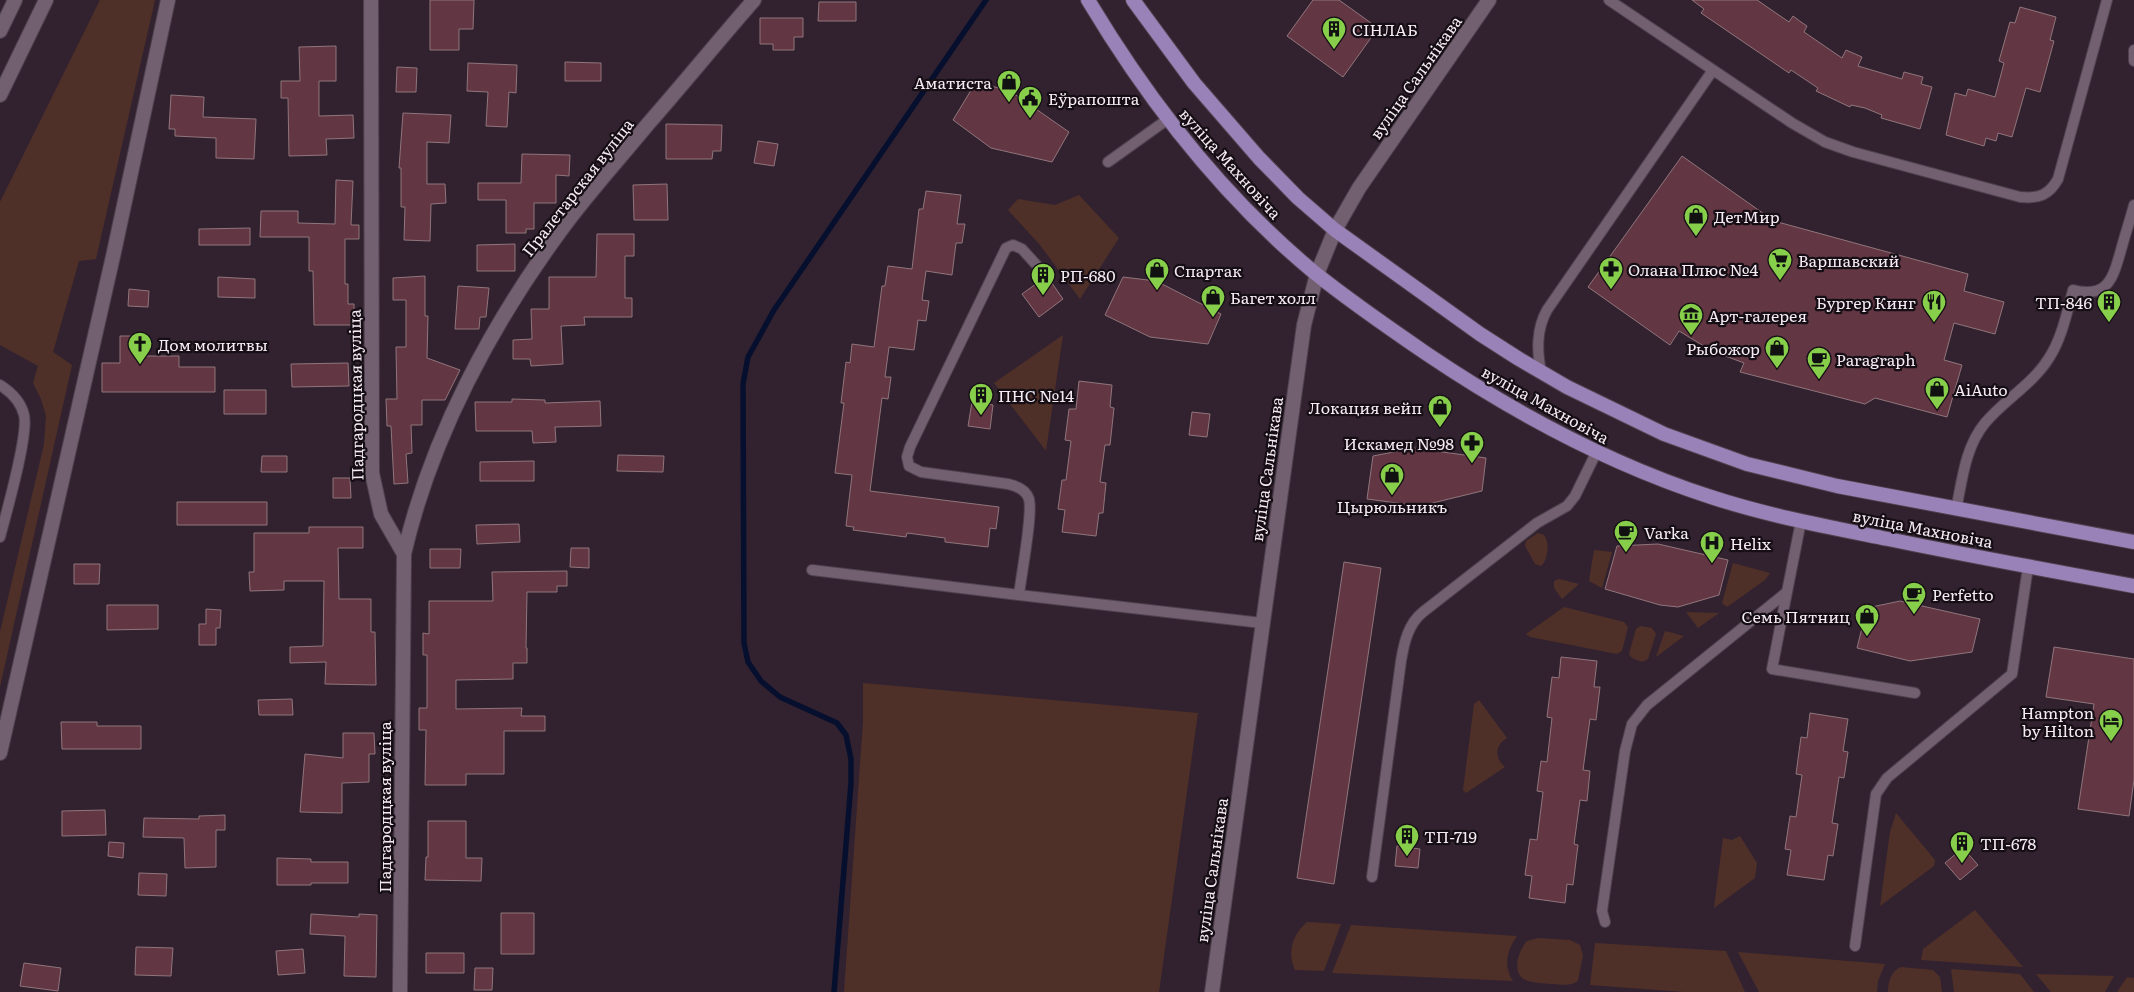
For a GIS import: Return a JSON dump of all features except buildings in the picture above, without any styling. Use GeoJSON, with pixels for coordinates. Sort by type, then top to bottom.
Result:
{"type":"FeatureCollection","features":[{"type":"Feature","properties":{"kind":"main road","name":"вуліца Махновіча"},"geometry":{"type":"LineString","coordinates":[[1088,0],[1139,80],[1168,119],[1244,206],[1317,274],[1462,377],[1535,421],[1596,453],[1634,470],[1714,498],[1801,521],[2028,567],[2134,586]]}},
{"type":"Feature","properties":{"kind":"main road","name":"вуліца Махновіча"},"geometry":{"type":"LineString","coordinates":[[1134,0],[1194,83],[1237,134],[1298,198],[1335,230],[1480,334],[1541,372],[1632,420],[1726,457],[1829,484],[1956,510],[2134,542]]}},
{"type":"Feature","properties":{"kind":"street"},"geometry":{"type":"LineString","coordinates":[[0,31],[15,0]]}},
{"type":"Feature","properties":{"kind":"street"},"geometry":{"type":"LineString","coordinates":[[0,95],[46,0]]}},
{"type":"Feature","properties":{"kind":"street"},"geometry":{"type":"LineString","coordinates":[[0,753],[114,252],[168,0]]}},
{"type":"Feature","properties":{"kind":"street","name":"Падгародцкая вуліца"},"geometry":{"type":"LineString","coordinates":[[371,0],[372,473],[381,514],[404,554],[400,992]]}},
{"type":"Feature","properties":{"kind":"street","name":"Пралетарская вуліца"},"geometry":{"type":"LineString","coordinates":[[404,554],[413,513],[448,425],[470,379],[512,303],[544,254],[580,205],[754,0]]}},
{"type":"Feature","properties":{"kind":"street","name":"вуліца Сальнікава"},"geometry":{"type":"LineString","coordinates":[[1212,992],[1304,325],[1317,274],[1335,230],[1359,188],[1489,0]]}},
{"type":"Feature","properties":{"kind":"lane"},"geometry":{"type":"LineString","coordinates":[[1609,0],[1807,132],[1838,148],[2020,197],[2035,198],[2045,195],[2053,188],[2058,179],[2108,0]]}},
{"type":"Feature","properties":{"kind":"lane"},"geometry":{"type":"LineString","coordinates":[[2134,50],[2134,61]]}},
{"type":"Feature","properties":{"kind":"lane"},"geometry":{"type":"LineString","coordinates":[[1541,372],[1538,338],[1542,319],[1547,310],[1713,70]]}},
{"type":"Feature","properties":{"kind":"lane"},"geometry":{"type":"LineString","coordinates":[[1108,162],[1168,119]]}},
{"type":"Feature","properties":{"kind":"lane"},"geometry":{"type":"LineString","coordinates":[[1956,510],[1965,467],[1977,434],[1988,420],[2035,376],[2050,358],[2059,338],[2073,290],[2098,291],[2111,280],[2134,205]]}},
{"type":"Feature","properties":{"kind":"lane"},"geometry":{"type":"LineString","coordinates":[[1019,595],[1029,511],[1026,494],[1018,487],[1008,484],[917,471],[909,466],[907,457],[910,447],[1006,248],[1012,245],[1020,247],[1041,270]]}},
{"type":"Feature","properties":{"kind":"lane"},"geometry":{"type":"LineString","coordinates":[[0,385],[20,405],[25,425],[0,537]]}},
{"type":"Feature","properties":{"kind":"lane"},"geometry":{"type":"LineString","coordinates":[[1372,877],[1401,661],[1404,644],[1412,624],[1423,612],[1537,523],[1567,506],[1575,496],[1596,453]]}},
{"type":"Feature","properties":{"kind":"lane"},"geometry":{"type":"LineString","coordinates":[[1801,521],[1772,669],[1915,693]]}},
{"type":"Feature","properties":{"kind":"lane"},"geometry":{"type":"LineString","coordinates":[[1855,946],[1876,794],[1887,778],[2012,674],[2028,567]]}},
{"type":"Feature","properties":{"kind":"lane"},"geometry":{"type":"LineString","coordinates":[[812,570],[1262,623]]}},
{"type":"Feature","properties":{"kind":"lane"},"geometry":{"type":"LineString","coordinates":[[1604,922],[1602,911],[1625,751],[1632,724],[1647,705],[1786,592]]}},
{"type":"Feature","properties":{"kind":"shaded area"},"geometry":{"type":"Polygon","coordinates":[[[100,0],[155,0],[96,259],[79,261],[53,352],[72,365],[0,687],[0,632],[44,444],[46,416],[41,399],[33,383],[38,366],[0,345],[0,202],[100,0]]]}},
{"type":"Feature","properties":{"kind":"shaded area"},"geometry":{"type":"Polygon","coordinates":[[[1079,195],[1119,238],[1080,299],[1040,245],[1008,210],[1018,199],[1055,205],[1079,195]]]}},
{"type":"Feature","properties":{"kind":"shaded area"},"geometry":{"type":"Polygon","coordinates":[[[1063,335],[1046,451],[994,383],[1063,335]]]}},
{"type":"Feature","properties":{"kind":"shaded area"},"geometry":{"type":"Polygon","coordinates":[[[1538,533],[1544,535],[1548,546],[1547,555],[1541,566],[1535,564],[1525,546],[1526,541],[1538,533]]]}},
{"type":"Feature","properties":{"kind":"shaded area"},"geometry":{"type":"Polygon","coordinates":[[[1594,550],[1612,552],[1602,588],[1589,581],[1594,550]]]}},
{"type":"Feature","properties":{"kind":"shaded area"},"geometry":{"type":"Polygon","coordinates":[[[1733,563],[1770,573],[1765,580],[1727,607],[1722,603],[1733,563]]]}},
{"type":"Feature","properties":{"kind":"shaded area"},"geometry":{"type":"Polygon","coordinates":[[[1559,579],[1579,584],[1562,599],[1554,588],[1554,581],[1559,579]]]}},
{"type":"Feature","properties":{"kind":"shaded area"},"geometry":{"type":"Polygon","coordinates":[[[1564,607],[1624,622],[1628,627],[1622,651],[1617,654],[1530,637],[1526,634],[1564,607]]]}},
{"type":"Feature","properties":{"kind":"shaded area"},"geometry":{"type":"Polygon","coordinates":[[[1686,612],[1719,613],[1698,628],[1686,612]]]}},
{"type":"Feature","properties":{"kind":"shaded area"},"geometry":{"type":"Polygon","coordinates":[[[1640,626],[1652,628],[1656,634],[1648,659],[1642,662],[1632,658],[1629,654],[1636,629],[1640,626]]]}},
{"type":"Feature","properties":{"kind":"shaded area"},"geometry":{"type":"Polygon","coordinates":[[[1665,631],[1684,636],[1656,657],[1665,631]]]}},
{"type":"Feature","properties":{"kind":"shaded area"},"geometry":{"type":"Polygon","coordinates":[[[863,683],[1198,713],[1159,992],[844,992],[863,722],[863,683]]]}},
{"type":"Feature","properties":{"kind":"shaded area"},"geometry":{"type":"Polygon","coordinates":[[[1479,700],[1507,738],[1500,744],[1497,752],[1499,760],[1505,767],[1466,793],[1463,790],[1474,704],[1479,700]]]}},
{"type":"Feature","properties":{"kind":"shaded area"},"geometry":{"type":"Polygon","coordinates":[[[1896,813],[1935,860],[1934,866],[1880,906],[1890,832],[1896,813]]]}},
{"type":"Feature","properties":{"kind":"shaded area"},"geometry":{"type":"Polygon","coordinates":[[[1740,836],[1757,863],[1755,878],[1714,908],[1723,838],[1732,840],[1740,836]]]}},
{"type":"Feature","properties":{"kind":"shaded area"},"geometry":{"type":"Polygon","coordinates":[[[1975,910],[2023,967],[1921,960],[1923,949],[1975,910]]]}},
{"type":"Feature","properties":{"kind":"shaded area"},"geometry":{"type":"Polygon","coordinates":[[[1307,922],[1341,924],[1324,971],[1295,970],[1291,957],[1292,944],[1307,922]]]}},
{"type":"Feature","properties":{"kind":"shaded area"},"geometry":{"type":"Polygon","coordinates":[[[1351,925],[1517,936],[1509,952],[1507,964],[1513,981],[1332,973],[1351,925]]]}},
{"type":"Feature","properties":{"kind":"shaded area"},"geometry":{"type":"Polygon","coordinates":[[[1538,938],[1570,940],[1580,945],[1583,955],[1578,981],[1568,985],[1561,985],[1528,981],[1522,978],[1517,968],[1521,951],[1527,941],[1538,938]]]}},
{"type":"Feature","properties":{"kind":"shaded area"},"geometry":{"type":"Polygon","coordinates":[[[1595,943],[1726,951],[1745,992],[1684,992],[1590,985],[1595,943]]]}},
{"type":"Feature","properties":{"kind":"shaded area"},"geometry":{"type":"Polygon","coordinates":[[[1738,952],[1885,964],[1878,981],[1877,992],[1759,992],[1738,952]]]}},
{"type":"Feature","properties":{"kind":"shaded area"},"geometry":{"type":"Polygon","coordinates":[[[1901,967],[1933,970],[1940,977],[1942,992],[1888,992],[1891,977],[1901,967]]]}},
{"type":"Feature","properties":{"kind":"shaded area"},"geometry":{"type":"Polygon","coordinates":[[[1951,969],[2020,974],[2034,992],[1954,992],[1951,969]]]}},
{"type":"Feature","properties":{"kind":"shaded area"},"geometry":{"type":"Polygon","coordinates":[[[2036,974],[2114,976],[2105,992],[2051,992],[2036,974]]]}},
{"type":"Feature","properties":{"kind":"shaded area"},"geometry":{"type":"Polygon","coordinates":[[[2127,977],[2134,978],[2134,992],[2117,992],[2127,977]]]}},
{"type":"Feature","properties":{"kind":"waterway"},"geometry":{"type":"LineString","coordinates":[[834,992],[851,783],[851,759],[846,735],[837,723],[780,697],[761,681],[748,662],[744,643],[743,384],[748,357],[774,310],[986,0]]}},
{"type":"Feature","properties":{"kind":"place","name":"СІНЛАБ"},"geometry":{"type":"Point","coordinates":[1334,50]}},
{"type":"Feature","properties":{"kind":"place","name":"Аматиста"},"geometry":{"type":"Point","coordinates":[1009,103]}},
{"type":"Feature","properties":{"kind":"place","name":"Еўрапошта"},"geometry":{"type":"Point","coordinates":[1030,119]}},
{"type":"Feature","properties":{"kind":"place","name":"ДетМир"},"geometry":{"type":"Point","coordinates":[1696,237]}},
{"type":"Feature","properties":{"kind":"place","name":"Варшавский"},"geometry":{"type":"Point","coordinates":[1780,281]}},
{"type":"Feature","properties":{"kind":"place","name":"Олана Плюс №4"},"geometry":{"type":"Point","coordinates":[1611,290]}},
{"type":"Feature","properties":{"kind":"place","name":"Спартак"},"geometry":{"type":"Point","coordinates":[1157,291]}},
{"type":"Feature","properties":{"kind":"place","name":"РП-680"},"geometry":{"type":"Point","coordinates":[1043,296]}},
{"type":"Feature","properties":{"kind":"place","name":"Багет холл"},"geometry":{"type":"Point","coordinates":[1213,318]}},
{"type":"Feature","properties":{"kind":"place","name":"Бургер Кинг"},"geometry":{"type":"Point","coordinates":[1934,323]}},
{"type":"Feature","properties":{"kind":"place","name":"ТП-846"},"geometry":{"type":"Point","coordinates":[2109,323]}},
{"type":"Feature","properties":{"kind":"place","name":"Арт-галерея"},"geometry":{"type":"Point","coordinates":[1691,336]}},
{"type":"Feature","properties":{"kind":"place","name":"Дом молитвы"},"geometry":{"type":"Point","coordinates":[140,365]}},
{"type":"Feature","properties":{"kind":"place","name":"Рыбожор"},"geometry":{"type":"Point","coordinates":[1777,369]}},
{"type":"Feature","properties":{"kind":"place","name":"Paragraph"},"geometry":{"type":"Point","coordinates":[1819,380]}},
{"type":"Feature","properties":{"kind":"place","name":"AiAuto"},"geometry":{"type":"Point","coordinates":[1937,410]}},
{"type":"Feature","properties":{"kind":"place","name":"ПНС №14"},"geometry":{"type":"Point","coordinates":[981,416]}},
{"type":"Feature","properties":{"kind":"place","name":"Локация вейп"},"geometry":{"type":"Point","coordinates":[1440,428]}},
{"type":"Feature","properties":{"kind":"place","name":"Искамед №98"},"geometry":{"type":"Point","coordinates":[1472,464]}},
{"type":"Feature","properties":{"kind":"place","name":"Цырюльникъ"},"geometry":{"type":"Point","coordinates":[1392,496]}},
{"type":"Feature","properties":{"kind":"place","name":"Varka"},"geometry":{"type":"Point","coordinates":[1626,553]}},
{"type":"Feature","properties":{"kind":"place","name":"Helix"},"geometry":{"type":"Point","coordinates":[1712,564]}},
{"type":"Feature","properties":{"kind":"place","name":"Perfetto"},"geometry":{"type":"Point","coordinates":[1914,615]}},
{"type":"Feature","properties":{"kind":"place","name":"Семь Пятниц"},"geometry":{"type":"Point","coordinates":[1867,637]}},
{"type":"Feature","properties":{"kind":"place","name":"Hampton by Hilton"},"geometry":{"type":"Point","coordinates":[2111,742]}},
{"type":"Feature","properties":{"kind":"place","name":"ТП-719"},"geometry":{"type":"Point","coordinates":[1407,857]}},
{"type":"Feature","properties":{"kind":"place","name":"ТП-678"},"geometry":{"type":"Point","coordinates":[1962,864]}}]}
